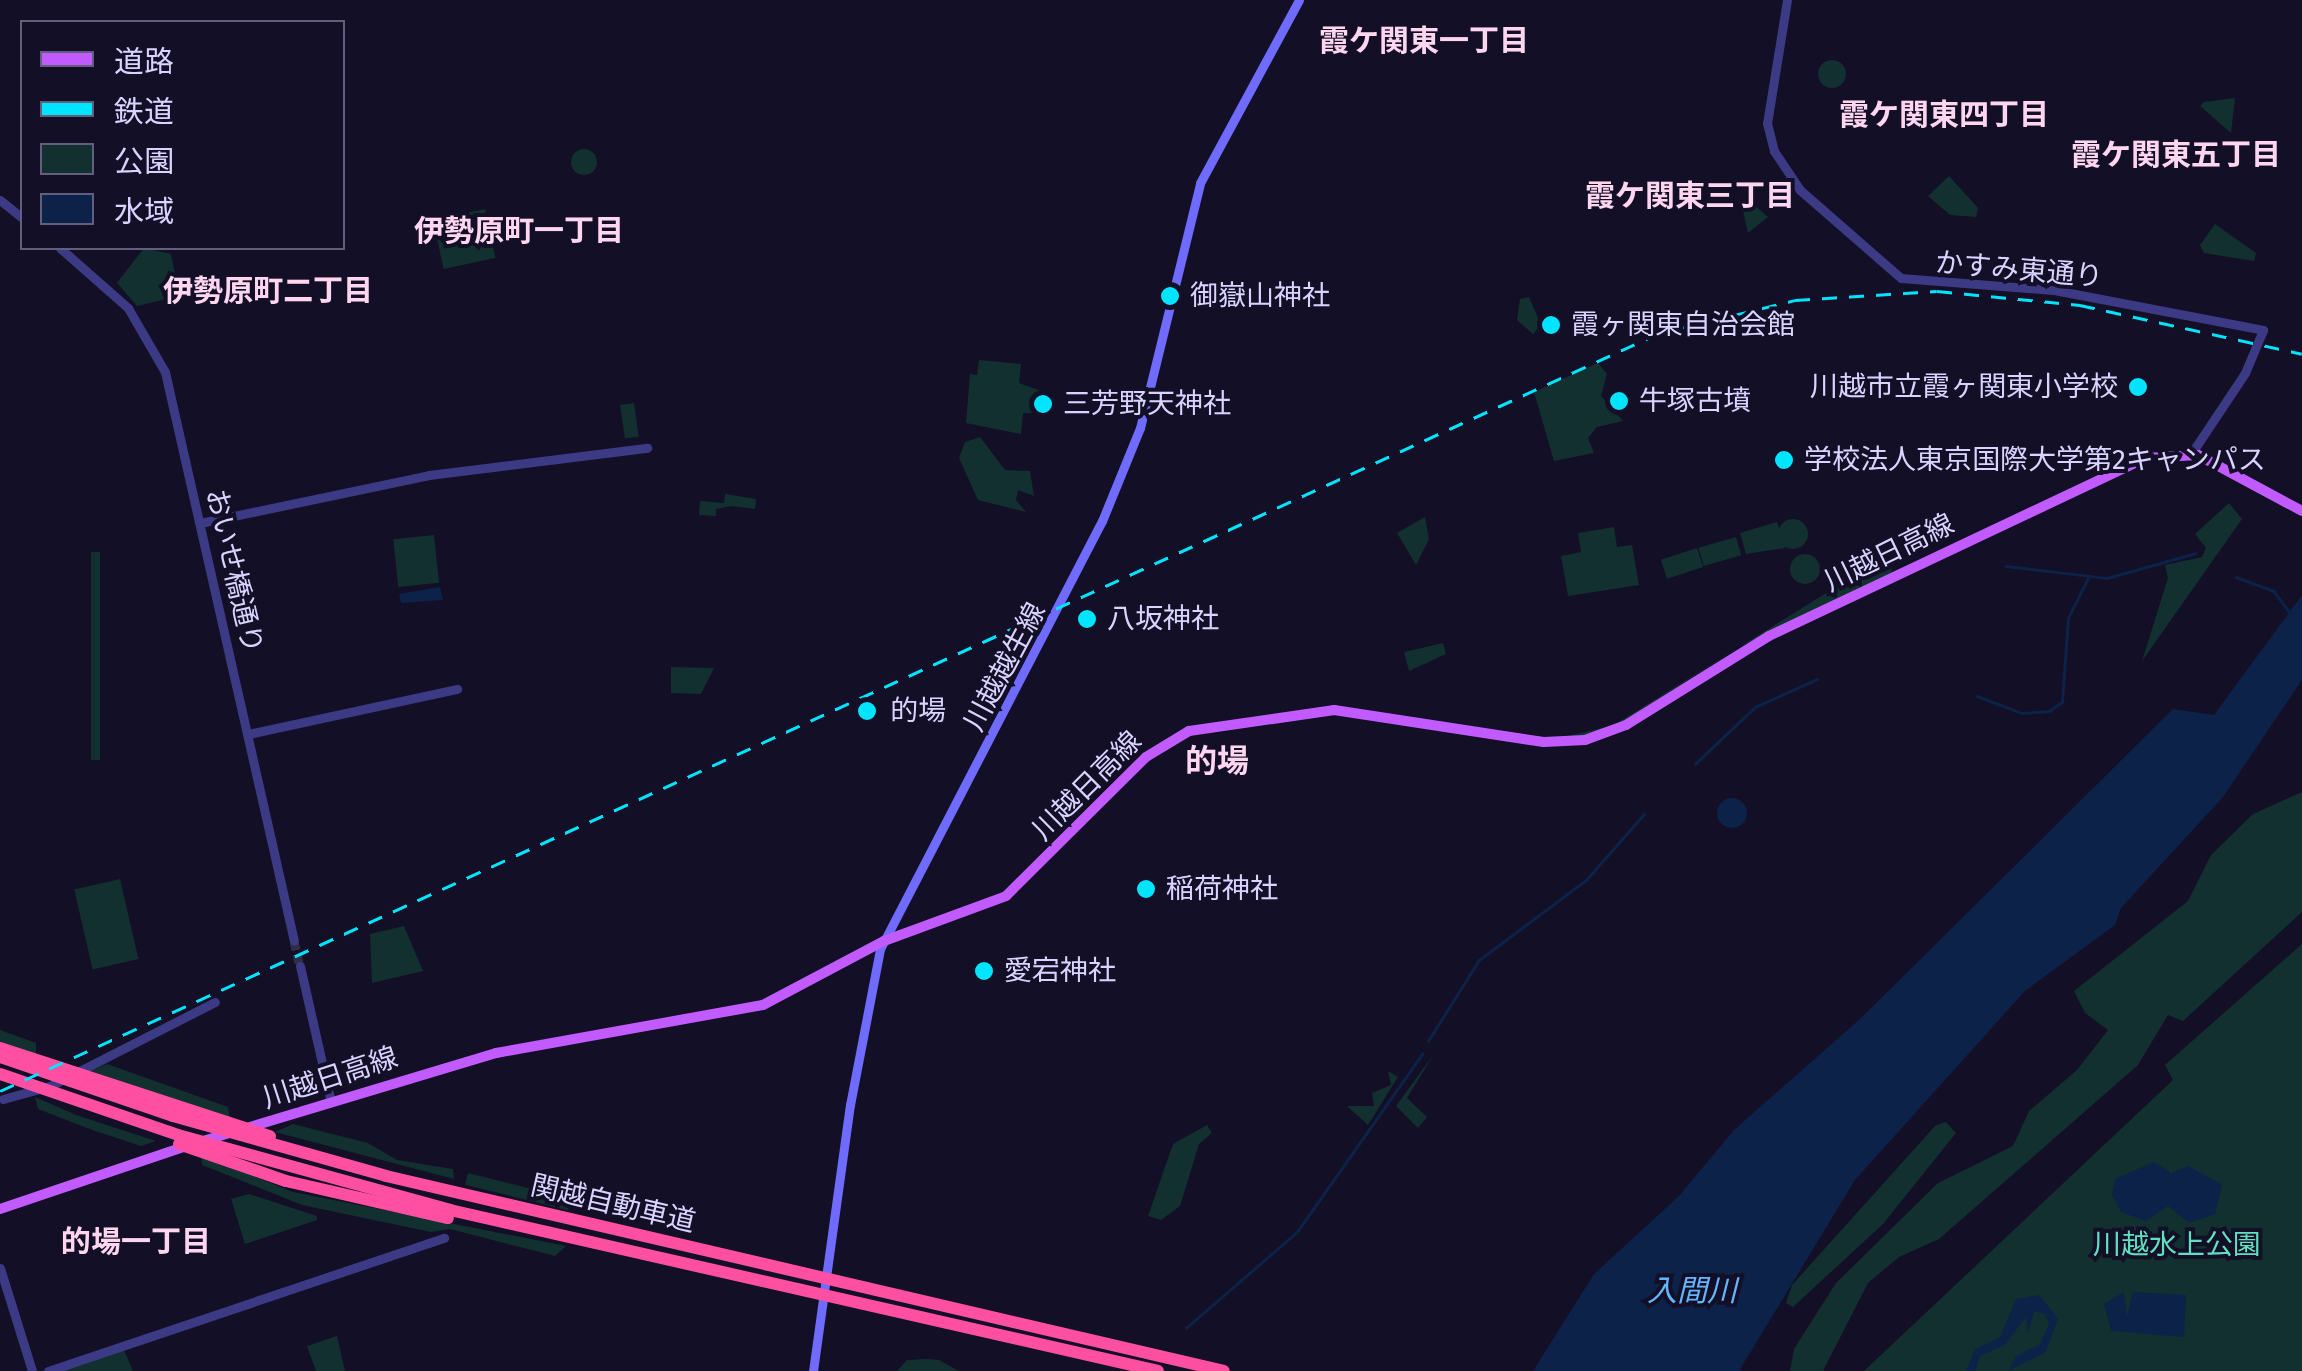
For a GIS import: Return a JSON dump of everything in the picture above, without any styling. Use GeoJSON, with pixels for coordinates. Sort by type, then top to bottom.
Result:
{"type":"FeatureCollection","features":[{"type":"Feature","properties":{"kind":"highway"},"geometry":{"type":"LineString","coordinates":[[0,1048],[24,1061],[84,1074],[225,1120],[255,1136]]}},
{"type":"Feature","properties":{"kind":"highway","name":"関越自動車道"},"geometry":{"type":"LineString","coordinates":[[0,1057],[24,1061],[67,1082],[208,1127],[255,1136],[386,1176],[1224,1371]]}},
{"type":"Feature","properties":{"kind":"highway","name":"関越自動車道"},"geometry":{"type":"LineString","coordinates":[[0,1074],[172,1137],[569,1238],[1158,1371]]}},
{"type":"Feature","properties":{"kind":"highway"},"geometry":{"type":"LineString","coordinates":[[172,1137],[205,1153],[336,1194],[569,1238]]}},
{"type":"Feature","properties":{"kind":"main road","name":"川越越生線"},"geometry":{"type":"LineString","coordinates":[[813,1371],[850,1105],[884,941],[1102,521],[1140,428],[1200,183],[1299,0]]}},
{"type":"Feature","properties":{"kind":"main road","name":"川越日高線"},"geometry":{"type":"LineString","coordinates":[[0,1209],[496,1052],[748,1010],[884,941],[1006,896],[1146,757],[1179,734],[1316,710],[1544,742],[1593,738],[1769,636],[2115,470],[2145,458],[2191,454]]}},
{"type":"Feature","properties":{"kind":"main road"},"geometry":{"type":"LineString","coordinates":[[2191,454],[2302,511]]}},
{"type":"Feature","properties":{"kind":"street","name":"かすみ東通り"},"geometry":{"type":"LineString","coordinates":[[1787,0],[1767,124],[1774,151],[1800,190],[1901,278],[2054,290],[2262,330],[2245,373],[2191,454]]}},
{"type":"Feature","properties":{"kind":"street"},"geometry":{"type":"LineString","coordinates":[[0,200],[20,216]]}},
{"type":"Feature","properties":{"kind":"street","name":"おいせ橋通り"},"geometry":{"type":"LineString","coordinates":[[62,250],[117,296],[153,344],[200,523],[294,941]]}},
{"type":"Feature","properties":{"kind":"street"},"geometry":{"type":"LineString","coordinates":[[200,523],[428,476],[647,448]]}},
{"type":"Feature","properties":{"kind":"street"},"geometry":{"type":"LineString","coordinates":[[248,734],[457,688]]}},
{"type":"Feature","properties":{"kind":"street"},"geometry":{"type":"LineString","coordinates":[[300,966],[330,1102]]}},
{"type":"Feature","properties":{"kind":"street"},"geometry":{"type":"LineString","coordinates":[[3,1099],[50,1086],[215,1002]]}},
{"type":"Feature","properties":{"kind":"street"},"geometry":{"type":"LineString","coordinates":[[48,1371],[444,1238]]}},
{"type":"Feature","properties":{"kind":"street"},"geometry":{"type":"LineString","coordinates":[[0,1268],[32,1371]]}},
{"type":"Feature","properties":{"kind":"green space"},"geometry":{"type":"Polygon","coordinates":[[[1832,60],[1842,64],[1846,74],[1842,84],[1832,88],[1822,84],[1818,74],[1822,64],[1832,60]]]}},
{"type":"Feature","properties":{"kind":"green space"},"geometry":{"type":"Polygon","coordinates":[[[2235,98],[2231,133],[2200,106],[2204,102],[2235,98]]]}},
{"type":"Feature","properties":{"kind":"green space"},"geometry":{"type":"Polygon","coordinates":[[[584,149],[593,153],[597,162],[593,171],[584,175],[575,171],[571,162],[575,153],[584,149]]]}},
{"type":"Feature","properties":{"kind":"green space"},"geometry":{"type":"Polygon","coordinates":[[[1949,176],[1978,208],[1976,217],[1950,215],[1928,196],[1949,176]]]}},
{"type":"Feature","properties":{"kind":"green space"},"geometry":{"type":"Polygon","coordinates":[[[1746,198],[1768,217],[1748,233],[1742,206],[1746,198]]]}},
{"type":"Feature","properties":{"kind":"green space"},"geometry":{"type":"Polygon","coordinates":[[[485,209],[495,258],[444,269],[433,220],[485,209]]]}},
{"type":"Feature","properties":{"kind":"green space"},"geometry":{"type":"Polygon","coordinates":[[[2215,224],[2256,253],[2254,261],[2204,253],[2200,245],[2215,224]]]}},
{"type":"Feature","properties":{"kind":"green space"},"geometry":{"type":"Polygon","coordinates":[[[142,250],[171,254],[177,284],[175,297],[137,306],[117,283],[142,250]]]}},
{"type":"Feature","properties":{"kind":"green space"},"geometry":{"type":"Polygon","coordinates":[[[1529,297],[1541,325],[1533,334],[1517,320],[1520,299],[1529,297]]]}},
{"type":"Feature","properties":{"kind":"green space"},"geometry":{"type":"Polygon","coordinates":[[[979,360],[1021,364],[1019,383],[1049,394],[1039,399],[1036,413],[1023,413],[1021,434],[966,423],[970,374],[977,375],[979,360]]]}},
{"type":"Feature","properties":{"kind":"green space"},"geometry":{"type":"Polygon","coordinates":[[[1598,363],[1607,374],[1601,396],[1623,421],[1597,427],[1588,438],[1594,453],[1554,461],[1534,392],[1598,363]]]}},
{"type":"Feature","properties":{"kind":"green space"},"geometry":{"type":"Polygon","coordinates":[[[634,403],[639,437],[625,439],[620,405],[634,403]]]}},
{"type":"Feature","properties":{"kind":"green space"},"geometry":{"type":"Polygon","coordinates":[[[980,437],[1005,470],[1030,471],[1034,496],[1018,490],[1016,500],[1026,512],[978,500],[959,458],[965,442],[980,437]]]}},
{"type":"Feature","properties":{"kind":"green space"},"geometry":{"type":"Polygon","coordinates":[[[725,494],[756,499],[755,509],[731,506],[716,509],[716,516],[699,515],[700,501],[724,503],[725,494]]]}},
{"type":"Feature","properties":{"kind":"green space"},"geometry":{"type":"Polygon","coordinates":[[[2229,503],[2242,519],[2142,661],[2168,578],[2165,565],[2202,557],[2206,548],[2195,534],[2229,503]]]}},
{"type":"Feature","properties":{"kind":"green space"},"geometry":{"type":"Polygon","coordinates":[[[1425,517],[1429,539],[1416,565],[1397,533],[1425,517]]]}},
{"type":"Feature","properties":{"kind":"green space"},"geometry":{"type":"Polygon","coordinates":[[[1793,519],[1807,528],[1808,534],[1799,548],[1793,549],[1779,540],[1778,534],[1787,520],[1793,519]]]}},
{"type":"Feature","properties":{"kind":"green space"},"geometry":{"type":"Polygon","coordinates":[[[1777,522],[1785,548],[1746,554],[1740,533],[1777,522]]]}},
{"type":"Feature","properties":{"kind":"green space"},"geometry":{"type":"Polygon","coordinates":[[[1614,527],[1617,547],[1632,545],[1639,585],[1568,596],[1561,556],[1581,552],[1578,533],[1614,527]]]}},
{"type":"Feature","properties":{"kind":"green space"},"geometry":{"type":"Polygon","coordinates":[[[434,535],[439,583],[398,587],[393,539],[434,535]]]}},
{"type":"Feature","properties":{"kind":"green space"},"geometry":{"type":"Polygon","coordinates":[[[1736,537],[1741,555],[1704,566],[1699,548],[1736,537]]]}},
{"type":"Feature","properties":{"kind":"green space"},"geometry":{"type":"Polygon","coordinates":[[[1697,548],[1703,567],[1667,579],[1661,560],[1697,548]]]}},
{"type":"Feature","properties":{"kind":"green space"},"geometry":{"type":"Polygon","coordinates":[[[91,552],[100,552],[100,760],[91,760],[91,552]]]}},
{"type":"Feature","properties":{"kind":"green space"},"geometry":{"type":"Polygon","coordinates":[[[1805,554],[1819,563],[1820,569],[1811,583],[1805,584],[1791,575],[1790,569],[1799,555],[1805,554]]]}},
{"type":"Feature","properties":{"kind":"green space"},"geometry":{"type":"Polygon","coordinates":[[[1891,565],[1892,573],[1742,646],[1828,592],[1891,565]]]}},
{"type":"Feature","properties":{"kind":"green space"},"geometry":{"type":"Polygon","coordinates":[[[1443,643],[1446,654],[1409,671],[1404,652],[1443,643]]]}},
{"type":"Feature","properties":{"kind":"green space"},"geometry":{"type":"Polygon","coordinates":[[[1737,648],[1616,726],[1586,736],[1569,736],[1614,725],[1737,648]]]}},
{"type":"Feature","properties":{"kind":"green space"},"geometry":{"type":"Polygon","coordinates":[[[671,667],[714,668],[701,694],[671,693],[671,667]]]}},
{"type":"Feature","properties":{"kind":"green space"},"geometry":{"type":"Polygon","coordinates":[[[2302,792],[2302,912],[2183,1021],[2168,1015],[2138,1065],[1939,1239],[1899,1257],[1868,1283],[1823,1371],[1790,1371],[1794,1349],[1836,1283],[1938,1183],[2013,1146],[2029,1111],[2077,1070],[2108,1030],[2085,1013],[2074,991],[2188,901],[2211,855],[2253,814],[2302,792]]]}},
{"type":"Feature","properties":{"kind":"green space"},"geometry":{"type":"Polygon","coordinates":[[[120,879],[138,959],[93,969],[74,890],[120,879]]]}},
{"type":"Feature","properties":{"kind":"green space"},"geometry":{"type":"Polygon","coordinates":[[[404,926],[423,971],[372,983],[370,934],[404,926]]]}},
{"type":"Feature","properties":{"kind":"green space","name":"川越水上公園"},"geometry":{"type":"Polygon","coordinates":[[[2302,944],[2302,1371],[1864,1371],[2173,1080],[2165,1065],[2302,944]]]}},
{"type":"Feature","properties":{"kind":"green space"},"geometry":{"type":"Polygon","coordinates":[[[0,1030],[36,1043],[36,1054],[0,1042],[0,1030]]]}},
{"type":"Feature","properties":{"kind":"green space"},"geometry":{"type":"Polygon","coordinates":[[[1434,1054],[1407,1098],[1427,1117],[1418,1128],[1396,1106],[1434,1054]]]}},
{"type":"Feature","properties":{"kind":"green space"},"geometry":{"type":"Polygon","coordinates":[[[107,1064],[228,1107],[230,1119],[90,1071],[107,1064]]]}},
{"type":"Feature","properties":{"kind":"green space"},"geometry":{"type":"Polygon","coordinates":[[[1388,1071],[1398,1077],[1368,1125],[1347,1106],[1374,1106],[1372,1093],[1391,1085],[1388,1071]]]}},
{"type":"Feature","properties":{"kind":"green space"},"geometry":{"type":"Polygon","coordinates":[[[35,1097],[156,1141],[141,1146],[95,1131],[38,1109],[35,1097]]]}},
{"type":"Feature","properties":{"kind":"green space"},"geometry":{"type":"Polygon","coordinates":[[[1946,1122],[1956,1133],[1883,1224],[1793,1307],[1786,1303],[1792,1285],[1936,1125],[1946,1122]]]}},
{"type":"Feature","properties":{"kind":"green space"},"geometry":{"type":"Polygon","coordinates":[[[293,1124],[368,1143],[397,1160],[453,1169],[454,1179],[275,1132],[293,1124]]]}},
{"type":"Feature","properties":{"kind":"green space"},"geometry":{"type":"Polygon","coordinates":[[[1207,1125],[1212,1133],[1199,1144],[1180,1206],[1161,1220],[1148,1216],[1173,1144],[1207,1125]]]}},
{"type":"Feature","properties":{"kind":"green space"},"geometry":{"type":"Polygon","coordinates":[[[201,1155],[293,1192],[566,1246],[555,1256],[450,1229],[431,1232],[302,1205],[202,1165],[201,1155]]]}},
{"type":"Feature","properties":{"kind":"green space"},"geometry":{"type":"Polygon","coordinates":[[[468,1173],[571,1199],[568,1210],[465,1185],[468,1173]]]}},
{"type":"Feature","properties":{"kind":"green space"},"geometry":{"type":"Polygon","coordinates":[[[249,1194],[317,1216],[317,1220],[245,1244],[231,1199],[249,1194]]]}},
{"type":"Feature","properties":{"kind":"green space"},"geometry":{"type":"Polygon","coordinates":[[[337,1336],[345,1371],[316,1371],[307,1346],[337,1336]]]}},
{"type":"Feature","properties":{"kind":"green space"},"geometry":{"type":"Polygon","coordinates":[[[124,1350],[133,1371],[60,1371],[124,1350]]]}},
{"type":"Feature","properties":{"kind":"green space"},"geometry":{"type":"Polygon","coordinates":[[[907,1360],[939,1360],[959,1371],[897,1371],[907,1360]]]}},
{"type":"Feature","properties":{"kind":"water"},"geometry":{"type":"Polygon","coordinates":[[[440,587],[443,600],[401,603],[399,594],[440,587]]]}},
{"type":"Feature","properties":{"kind":"water","name":"入間川"},"geometry":{"type":"Polygon","coordinates":[[[2302,595],[2302,680],[2223,797],[2121,908],[2115,925],[2025,991],[1855,1180],[1739,1371],[1533,1371],[1594,1274],[1679,1196],[1734,1130],[1861,1018],[2173,709],[2214,715],[2302,595]]]}},
{"type":"Feature","properties":{"kind":"water"},"geometry":{"type":"Polygon","coordinates":[[[1732,798],[1742,803],[1747,813],[1742,823],[1732,828],[1722,823],[1717,813],[1722,803],[1732,798]]]}},
{"type":"Feature","properties":{"kind":"water"},"geometry":{"type":"Polygon","coordinates":[[[2154,1162],[2170,1172],[2169,1185],[2171,1173],[2188,1166],[2222,1184],[2215,1214],[2189,1223],[2168,1206],[2146,1221],[2121,1212],[2112,1195],[2115,1179],[2154,1162]]]}},
{"type":"Feature","properties":{"kind":"water"},"geometry":{"type":"Polygon","coordinates":[[[2124,1292],[2127,1317],[2133,1292],[2186,1295],[2184,1337],[2111,1331],[2104,1304],[2124,1292]]]}},
{"type":"Feature","properties":{"kind":"water"},"geometry":{"type":"Polygon","coordinates":[[[2039,1295],[2058,1319],[2045,1353],[2008,1371],[2016,1356],[2040,1344],[2049,1324],[2045,1314],[2034,1311],[2028,1334],[2026,1317],[2005,1345],[1980,1356],[1975,1371],[1966,1371],[1975,1349],[2000,1337],[2016,1299],[2039,1295]]]}},
{"type":"Feature","properties":{"kind":"waterway"},"geometry":{"type":"LineString","coordinates":[[2006,566],[2107,578],[2196,553]]}},
{"type":"Feature","properties":{"kind":"waterway"},"geometry":{"type":"LineString","coordinates":[[2236,577],[2274,591],[2290,613]]}},
{"type":"Feature","properties":{"kind":"waterway"},"geometry":{"type":"LineString","coordinates":[[1977,696],[2022,713],[2049,711],[2062,702],[2068,618],[2088,578]]}},
{"type":"Feature","properties":{"kind":"waterway"},"geometry":{"type":"LineString","coordinates":[[1695,764],[1755,707],[1817,679]]}},
{"type":"Feature","properties":{"kind":"waterway"},"geometry":{"type":"LineString","coordinates":[[1428,1041],[1479,960],[1586,880],[1644,814]]}},
{"type":"Feature","properties":{"kind":"waterway"},"geometry":{"type":"LineString","coordinates":[[1186,1328],[1297,1232],[1422,1054]]}},
{"type":"Feature","properties":{"kind":"tunnel"},"geometry":{"type":"LineString","coordinates":[[294,941],[300,966]]}},
{"type":"Feature","properties":{"kind":"railway"},"geometry":{"type":"LineString","coordinates":[[0,1091],[1657,334],[1795,300],[1937,291],[2080,305],[2302,354]]}},
{"type":"Feature","properties":{"kind":"place","name":"御嶽山神社"},"geometry":{"type":"Point","coordinates":[1170,296]}},
{"type":"Feature","properties":{"kind":"place","name":"霞ヶ関東自治会館"},"geometry":{"type":"Point","coordinates":[1551,325]}},
{"type":"Feature","properties":{"kind":"place","name":"川越市立霞ヶ関東小学校"},"geometry":{"type":"Point","coordinates":[2138,387]}},
{"type":"Feature","properties":{"kind":"place","name":"牛塚古墳"},"geometry":{"type":"Point","coordinates":[1619,401]}},
{"type":"Feature","properties":{"kind":"place","name":"三芳野天神社"},"geometry":{"type":"Point","coordinates":[1043,404]}},
{"type":"Feature","properties":{"kind":"place","name":"学校法人東京国際大学第2キャンパス"},"geometry":{"type":"Point","coordinates":[1784,460]}},
{"type":"Feature","properties":{"kind":"place","name":"八坂神社"},"geometry":{"type":"Point","coordinates":[1087,619]}},
{"type":"Feature","properties":{"kind":"place","name":"的場"},"geometry":{"type":"Point","coordinates":[867,711]}},
{"type":"Feature","properties":{"kind":"place","name":"稲荷神社"},"geometry":{"type":"Point","coordinates":[1146,889]}},
{"type":"Feature","properties":{"kind":"place","name":"愛宕神社"},"geometry":{"type":"Point","coordinates":[984,971]}},
{"type":"Feature","properties":{"kind":"district","name":"霞ケ関東一丁目"},"geometry":{"type":"Point","coordinates":[1424,41]}},
{"type":"Feature","properties":{"kind":"district","name":"霞ケ関東四丁目"},"geometry":{"type":"Point","coordinates":[1944,115]}},
{"type":"Feature","properties":{"kind":"district","name":"霞ケ関東五丁目"},"geometry":{"type":"Point","coordinates":[2176,155]}},
{"type":"Feature","properties":{"kind":"district","name":"霞ケ関東三丁目"},"geometry":{"type":"Point","coordinates":[1690,196]}},
{"type":"Feature","properties":{"kind":"district","name":"伊勢原町一丁目"},"geometry":{"type":"Point","coordinates":[519,231]}},
{"type":"Feature","properties":{"kind":"district","name":"伊勢原町二丁目"},"geometry":{"type":"Point","coordinates":[268,291]}},
{"type":"Feature","properties":{"kind":"district","name":"的場"},"geometry":{"type":"Point","coordinates":[1217,761]}},
{"type":"Feature","properties":{"kind":"district","name":"的場一丁目"},"geometry":{"type":"Point","coordinates":[136,1242]}}]}
